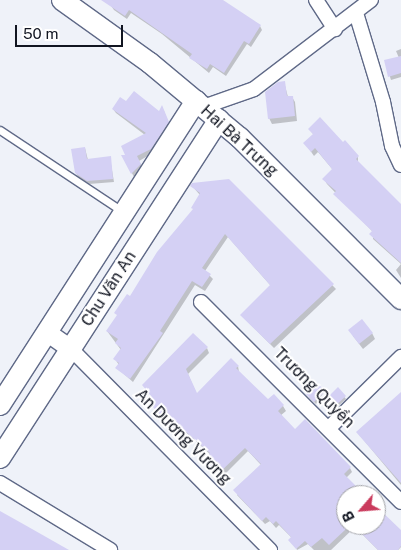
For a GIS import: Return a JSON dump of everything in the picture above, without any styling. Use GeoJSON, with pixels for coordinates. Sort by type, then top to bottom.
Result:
{"type":"FeatureCollection","features":[{"type":"Feature","properties":{"kind":"main road","name":"Hai Bà Trưng"},"geometry":{"type":"LineString","coordinates":[[62,0],[150,63],[218,120],[401,299]]}},
{"type":"Feature","properties":{"kind":"main road","name":"Chu Văn An"},"geometry":{"type":"LineString","coordinates":[[0,405],[125,212],[199,104]]}},
{"type":"Feature","properties":{"kind":"main road","name":"Chu Văn An"},"geometry":{"type":"LineString","coordinates":[[0,458],[218,120]]}},
{"type":"Feature","properties":{"kind":"street"},"geometry":{"type":"LineString","coordinates":[[316,0],[335,29]]}},
{"type":"Feature","properties":{"kind":"street"},"geometry":{"type":"LineString","coordinates":[[199,104],[254,89],[371,0]]}},
{"type":"Feature","properties":{"kind":"street"},"geometry":{"type":"LineString","coordinates":[[356,13],[384,102],[392,146],[401,165]]}},
{"type":"Feature","properties":{"kind":"street","name":"Trương Quyền"},"geometry":{"type":"LineString","coordinates":[[201,302],[330,427],[401,502]]}},
{"type":"Feature","properties":{"kind":"street"},"geometry":{"type":"LineString","coordinates":[[48,333],[71,349]]}},
{"type":"Feature","properties":{"kind":"street","name":"An Dương Vương"},"geometry":{"type":"LineString","coordinates":[[71,349],[270,550]]}},
{"type":"Feature","properties":{"kind":"street"},"geometry":{"type":"LineString","coordinates":[[330,427],[401,357]]}},
{"type":"Feature","properties":{"kind":"street"},"geometry":{"type":"LineString","coordinates":[[0,483],[110,550]]}},
{"type":"Feature","properties":{"kind":"lane"},"geometry":{"type":"LineString","coordinates":[[0,130],[125,212]]}},
{"type":"Feature","properties":{"kind":"building"},"geometry":{"type":"Polygon","coordinates":[[[101,0],[223,0],[261,25],[249,44],[244,41],[224,73],[210,64],[207,69],[189,58],[192,54],[129,10],[125,16],[101,0]]]}},
{"type":"Feature","properties":{"kind":"building"},"geometry":{"type":"Polygon","coordinates":[[[401,56],[401,73],[388,77],[384,60],[401,56]]]}},
{"type":"Feature","properties":{"kind":"building"},"geometry":{"type":"Polygon","coordinates":[[[285,81],[287,96],[293,96],[295,116],[268,119],[265,92],[278,82],[285,81]]]}},
{"type":"Feature","properties":{"kind":"building"},"geometry":{"type":"Polygon","coordinates":[[[134,91],[159,111],[162,105],[169,122],[151,149],[137,156],[141,164],[131,174],[121,155],[125,155],[121,146],[146,133],[112,109],[120,97],[126,101],[134,91]]]}},
{"type":"Feature","properties":{"kind":"building"},"geometry":{"type":"Polygon","coordinates":[[[320,117],[343,142],[345,140],[359,156],[356,159],[401,204],[401,263],[369,234],[372,231],[333,194],[336,191],[322,179],[332,169],[315,148],[311,152],[303,143],[313,134],[308,129],[320,117]]]}},
{"type":"Feature","properties":{"kind":"building"},"geometry":{"type":"Polygon","coordinates":[[[85,147],[87,159],[111,156],[113,179],[87,181],[75,173],[71,149],[85,147]]]}},
{"type":"Feature","properties":{"kind":"building"},"geometry":{"type":"Polygon","coordinates":[[[229,179],[334,284],[270,344],[240,315],[270,285],[225,234],[202,268],[211,274],[202,287],[192,281],[160,331],[163,333],[130,379],[115,368],[119,363],[113,359],[121,348],[115,343],[118,339],[106,331],[117,315],[114,313],[127,294],[130,296],[157,252],[193,209],[191,208],[200,193],[190,186],[192,183],[229,179]]]}},
{"type":"Feature","properties":{"kind":"building"},"geometry":{"type":"Polygon","coordinates":[[[362,319],[373,333],[359,344],[348,330],[362,319]]]}},
{"type":"Feature","properties":{"kind":"building"},"geometry":{"type":"Polygon","coordinates":[[[193,333],[208,347],[186,369],[197,393],[231,358],[239,366],[236,368],[268,399],[274,394],[284,405],[278,411],[295,429],[305,419],[351,467],[344,474],[355,485],[336,485],[336,535],[340,535],[329,545],[322,538],[311,547],[305,541],[296,549],[288,540],[291,537],[276,521],[273,524],[266,517],[262,521],[233,490],[261,464],[245,448],[217,475],[203,461],[210,453],[177,424],[173,428],[152,406],[156,402],[142,385],[193,333]]]}},
{"type":"Feature","properties":{"kind":"building"},"geometry":{"type":"Polygon","coordinates":[[[317,383],[325,391],[314,402],[306,394],[317,383]]]}},
{"type":"Feature","properties":{"kind":"building"},"geometry":{"type":"Polygon","coordinates":[[[338,387],[346,396],[335,406],[328,397],[338,387]]]}},
{"type":"Feature","properties":{"kind":"building"},"geometry":{"type":"Polygon","coordinates":[[[401,392],[401,483],[356,432],[401,392]]]}},
{"type":"Feature","properties":{"kind":"building"},"geometry":{"type":"Polygon","coordinates":[[[0,511],[25,525],[69,550],[0,550],[0,511]]]}},
{"type":"Feature","properties":{"kind":"building"},"geometry":{"type":"Polygon","coordinates":[[[386,516],[401,530],[401,546],[398,550],[378,550],[363,535],[386,535],[386,516]]]}}]}
